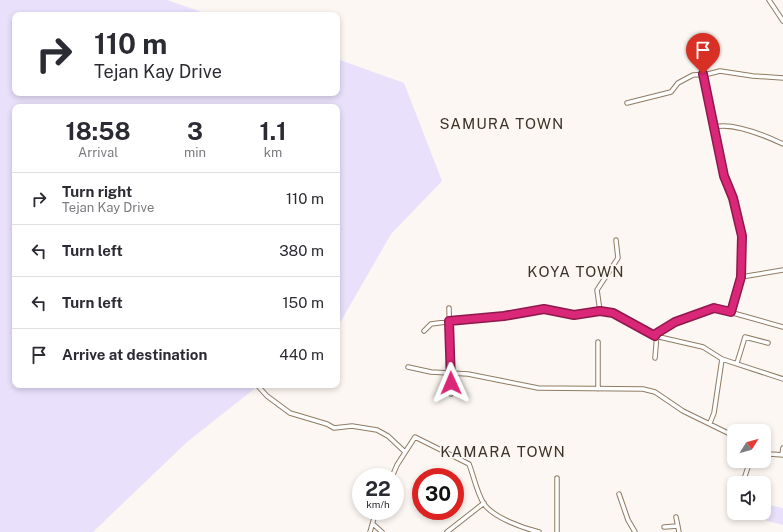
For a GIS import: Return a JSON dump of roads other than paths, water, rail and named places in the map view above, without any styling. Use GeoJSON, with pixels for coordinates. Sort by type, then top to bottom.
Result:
{"type":"FeatureCollection","features":[{"type":"Feature","properties":{"kind":"street"},"geometry":{"type":"LineString","coordinates":[[769,0],[783,21]]}},
{"type":"Feature","properties":{"kind":"street"},"geometry":{"type":"LineString","coordinates":[[627,103],[671,92],[678,83],[692,75],[720,71],[753,76],[783,78]]}},
{"type":"Feature","properties":{"kind":"street"},"geometry":{"type":"LineString","coordinates":[[703,74],[724,176],[733,198],[742,236],[741,277],[731,312]]}},
{"type":"Feature","properties":{"kind":"street"},"geometry":{"type":"LineString","coordinates":[[714,127],[727,126],[755,133],[783,144]]}},
{"type":"Feature","properties":{"kind":"street"},"geometry":{"type":"LineString","coordinates":[[600,311],[597,290],[618,258],[619,250],[616,240]]}},
{"type":"Feature","properties":{"kind":"street"},"geometry":{"type":"LineString","coordinates":[[741,277],[783,270]]}},
{"type":"Feature","properties":{"kind":"street"},"geometry":{"type":"LineString","coordinates":[[449,308],[451,394]]}},
{"type":"Feature","properties":{"kind":"street"},"geometry":{"type":"LineString","coordinates":[[655,358],[655,336],[657,333],[675,322],[714,308],[783,327]]}},
{"type":"Feature","properties":{"kind":"street"},"geometry":{"type":"LineString","coordinates":[[424,331],[431,324],[504,316],[544,309],[574,315],[600,311],[613,313],[655,336],[703,347],[722,359],[783,379]]}},
{"type":"Feature","properties":{"kind":"street"},"geometry":{"type":"LineString","coordinates":[[737,363],[745,337],[768,343]]}},
{"type":"Feature","properties":{"kind":"street"},"geometry":{"type":"LineString","coordinates":[[598,342],[598,389]]}},
{"type":"Feature","properties":{"kind":"street"},"geometry":{"type":"LineString","coordinates":[[710,423],[714,414],[722,359]]}},
{"type":"Feature","properties":{"kind":"street"},"geometry":{"type":"LineString","coordinates":[[408,367],[431,372],[468,374],[538,388],[643,389],[654,392],[683,411],[727,432]]}},
{"type":"Feature","properties":{"kind":"street"},"geometry":{"type":"LineString","coordinates":[[260,388],[267,396],[290,413],[327,424],[334,428],[352,426],[378,430],[388,436],[405,452]]}},
{"type":"Feature","properties":{"kind":"street"},"geometry":{"type":"LineString","coordinates":[[395,468],[415,437],[469,464],[484,503],[490,512],[525,530],[538,532]]}},
{"type":"Feature","properties":{"kind":"street"},"geometry":{"type":"LineString","coordinates":[[771,454],[783,455],[783,448]]}},
{"type":"Feature","properties":{"kind":"street"},"geometry":{"type":"LineString","coordinates":[[745,476],[748,468]]}},
{"type":"Feature","properties":{"kind":"street"},"geometry":{"type":"LineString","coordinates":[[557,478],[557,532]]}},
{"type":"Feature","properties":{"kind":"street"},"geometry":{"type":"LineString","coordinates":[[619,494],[634,532]]}},
{"type":"Feature","properties":{"kind":"street"},"geometry":{"type":"LineString","coordinates":[[447,532],[484,503]]}},
{"type":"Feature","properties":{"kind":"street"},"geometry":{"type":"LineString","coordinates":[[676,517],[679,532]]}},
{"type":"Feature","properties":{"kind":"street"},"geometry":{"type":"LineString","coordinates":[[370,532],[374,520]]}},
{"type":"Feature","properties":{"kind":"street"},"geometry":{"type":"LineString","coordinates":[[373,524],[382,532]]}},
{"type":"Feature","properties":{"kind":"street"},"geometry":{"type":"LineString","coordinates":[[664,527],[678,526]]}},
{"type":"Feature","properties":{"kind":"district","name":"SAMURA TOWN"},"geometry":{"type":"Point","coordinates":[502,124]}},
{"type":"Feature","properties":{"kind":"district","name":"KOYA TOWN"},"geometry":{"type":"Point","coordinates":[576,272]}},
{"type":"Feature","properties":{"kind":"district","name":"KAMARA TOWN"},"geometry":{"type":"Point","coordinates":[503,452]}}]}
